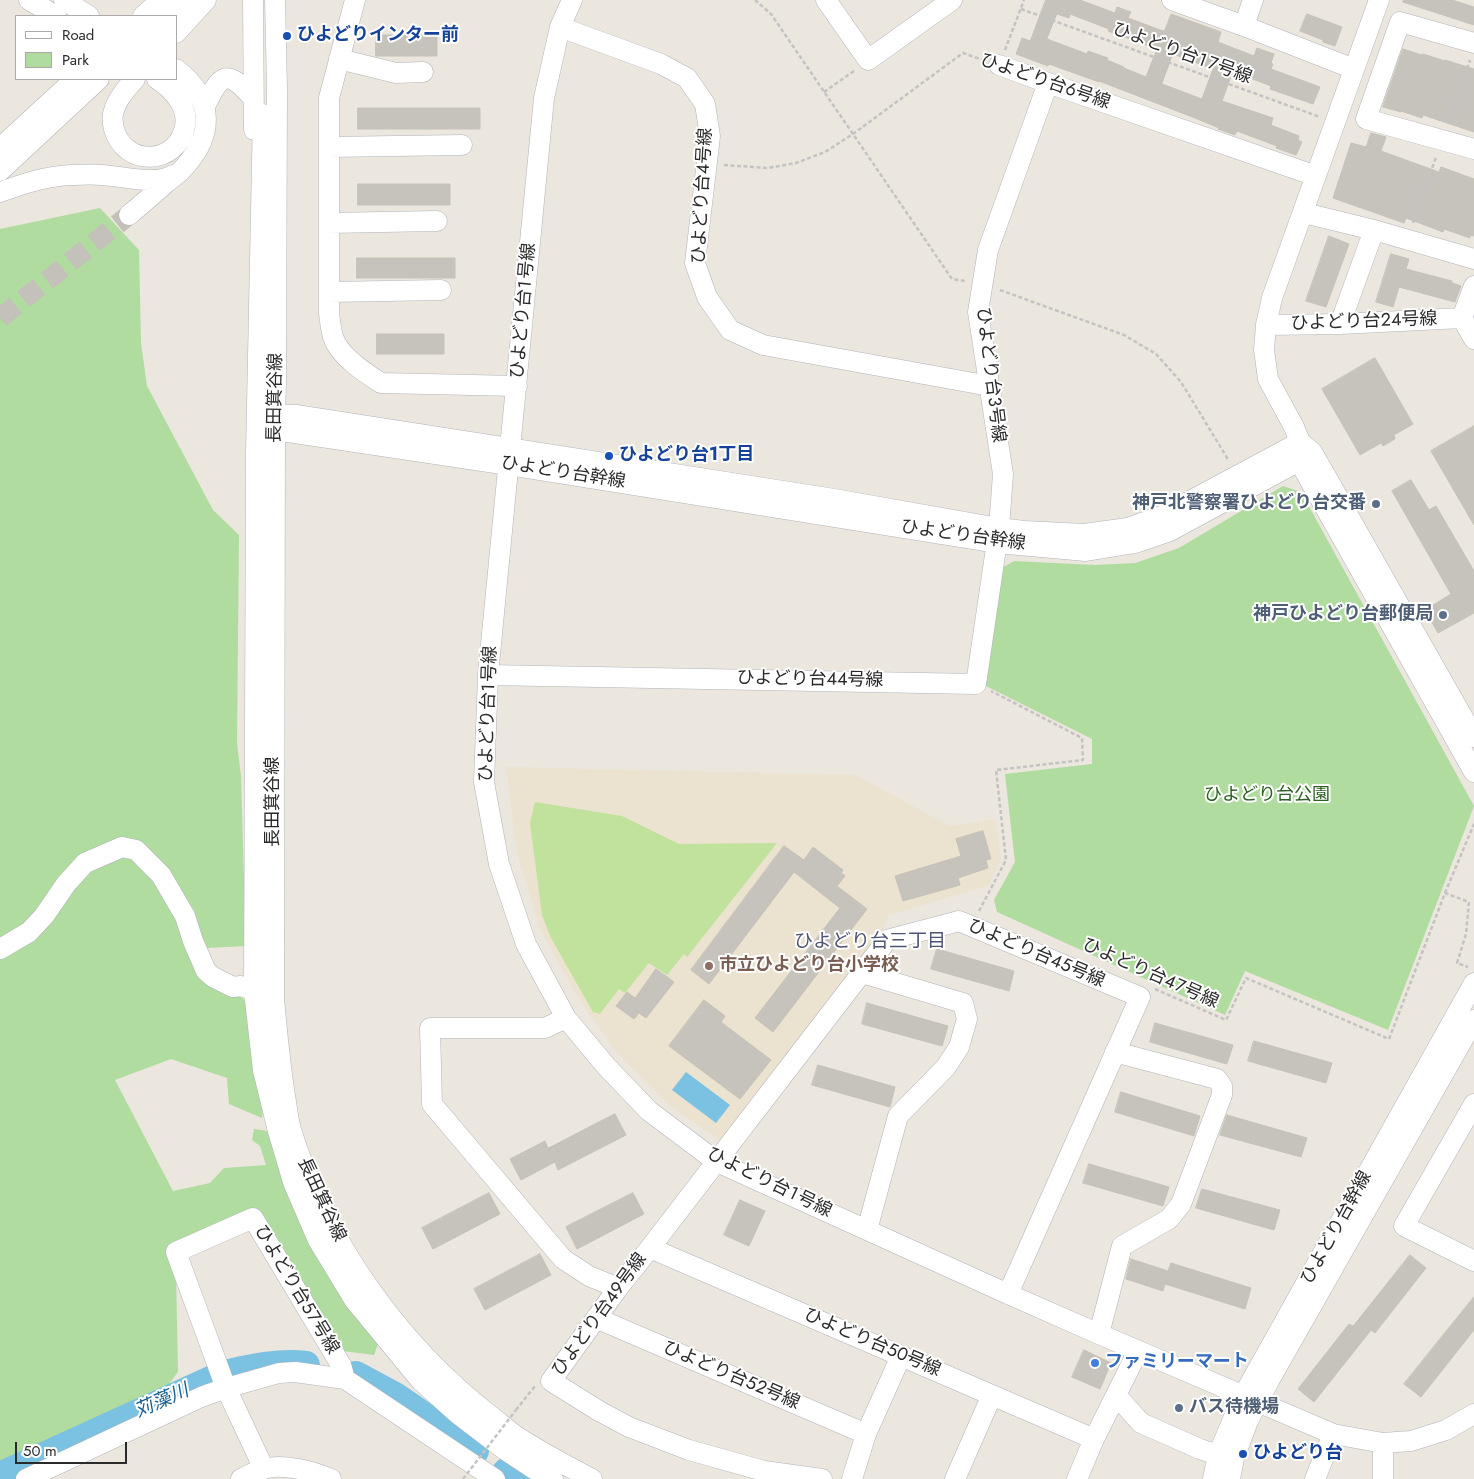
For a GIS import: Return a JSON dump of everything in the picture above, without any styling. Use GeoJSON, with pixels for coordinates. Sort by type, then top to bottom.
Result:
{"type":"FeatureCollection","features":[{"type":"Feature","properties":{"kind":"street"},"geometry":{"type":"LineString","coordinates":[[28,0],[54,15]]}},
{"type":"Feature","properties":{"kind":"street"},"geometry":{"type":"LineString","coordinates":[[64,0],[86,15]]}},
{"type":"Feature","properties":{"kind":"street"},"geometry":{"type":"LineString","coordinates":[[144,15],[161,0]]}},
{"type":"Feature","properties":{"kind":"street"},"geometry":{"type":"LineString","coordinates":[[166,15],[183,0]]}},
{"type":"Feature","properties":{"kind":"street"},"geometry":{"type":"LineString","coordinates":[[178,31],[206,0]]}},
{"type":"Feature","properties":{"kind":"street"},"geometry":{"type":"LineString","coordinates":[[254,0],[253,98],[260,237]]}},
{"type":"Feature","properties":{"kind":"street","name":"長田箕谷線"},"geometry":{"type":"LineString","coordinates":[[264,0],[260,237],[266,422],[274,999],[280,1068],[291,1128],[308,1176],[334,1232],[370,1291],[435,1368],[470,1400],[537,1471],[553,1479]]}},
{"type":"Feature","properties":{"kind":"street","name":"長田箕谷線"},"geometry":{"type":"LineString","coordinates":[[275,0],[277,108],[276,383],[266,422],[254,991],[262,1070],[293,1182],[318,1240],[355,1301],[421,1381],[458,1414],[512,1444],[549,1456],[592,1479]]}},
{"type":"Feature","properties":{"kind":"street"},"geometry":{"type":"LineString","coordinates":[[355,0],[329,98],[329,314],[333,338],[342,353],[363,372],[381,383],[517,386]]}},
{"type":"Feature","properties":{"kind":"street","name":"ひよどり台１号線"},"geometry":{"type":"LineString","coordinates":[[572,0],[560,27],[544,98],[488,674],[484,782],[499,864],[526,944],[566,1018],[606,1066],[649,1112],[717,1162],[1099,1334],[1333,1434],[1383,1443],[1411,1440],[1446,1430],[1474,1414]]}},
{"type":"Feature","properties":{"kind":"street"},"geometry":{"type":"LineString","coordinates":[[826,0],[868,60],[952,0]]}},
{"type":"Feature","properties":{"kind":"street"},"geometry":{"type":"LineString","coordinates":[[1172,0],[1354,69]]}},
{"type":"Feature","properties":{"kind":"street"},"geometry":{"type":"LineString","coordinates":[[1244,26],[1254,0]]}},
{"type":"Feature","properties":{"kind":"street"},"geometry":{"type":"LineString","coordinates":[[1379,0],[1272,298],[1266,325],[1264,350],[1268,379],[1294,427],[1304,452],[1474,772]]}},
{"type":"Feature","properties":{"kind":"street"},"geometry":{"type":"LineString","coordinates":[[1474,43],[1400,22],[1366,119],[1474,149]]}},
{"type":"Feature","properties":{"kind":"street","name":"ひよどり台４号線"},"geometry":{"type":"LineString","coordinates":[[560,27],[661,64],[687,78],[705,104],[710,136],[695,262],[707,297],[730,330],[763,345],[990,386]]}},
{"type":"Feature","properties":{"kind":"street"},"geometry":{"type":"LineString","coordinates":[[339,58],[396,73],[424,72]]}},
{"type":"Feature","properties":{"kind":"street","name":"ひよどり台６号線"},"geometry":{"type":"LineString","coordinates":[[999,65],[1316,176]]}},
{"type":"Feature","properties":{"kind":"street"},"geometry":{"type":"LineString","coordinates":[[129,215],[186,166],[199,150],[204,136],[205,106],[190,80],[178,71]]}},
{"type":"Feature","properties":{"kind":"street"},"geometry":{"type":"LineString","coordinates":[[205,106],[218,82],[226,78],[232,78],[240,83],[253,98]]}},
{"type":"Feature","properties":{"kind":"street"},"geometry":{"type":"LineString","coordinates":[[0,148],[73,80]]}},
{"type":"Feature","properties":{"kind":"street"},"geometry":{"type":"LineString","coordinates":[[0,171],[98,80]]}},
{"type":"Feature","properties":{"kind":"street"},"geometry":{"type":"LineString","coordinates":[[134,80],[122,94],[112,115],[116,136],[121,144],[139,156],[160,155],[179,142],[184,133],[185,114],[176,95],[159,80]]}},
{"type":"Feature","properties":{"kind":"street","name":"ひよどり台３号線"},"geometry":{"type":"LineString","coordinates":[[998,536],[1003,474],[978,312],[988,250],[1048,83]]}},
{"type":"Feature","properties":{"kind":"street"},"geometry":{"type":"LineString","coordinates":[[329,147],[462,145]]}},
{"type":"Feature","properties":{"kind":"street"},"geometry":{"type":"LineString","coordinates":[[0,192],[29,182],[68,175],[100,175],[150,180],[168,179],[179,172]]}},
{"type":"Feature","properties":{"kind":"street"},"geometry":{"type":"LineString","coordinates":[[1304,213],[1374,230],[1474,259]]}},
{"type":"Feature","properties":{"kind":"street"},"geometry":{"type":"LineString","coordinates":[[329,223],[437,221]]}},
{"type":"Feature","properties":{"kind":"street"},"geometry":{"type":"LineString","coordinates":[[1340,324],[1374,230]]}},
{"type":"Feature","properties":{"kind":"street"},"geometry":{"type":"LineString","coordinates":[[1474,286],[1462,318],[1474,339]]}},
{"type":"Feature","properties":{"kind":"street"},"geometry":{"type":"LineString","coordinates":[[329,292],[441,290]]}},
{"type":"Feature","properties":{"kind":"street","name":"ひよどり台２４号線"},"geometry":{"type":"LineString","coordinates":[[1266,325],[1340,324],[1462,318]]}},
{"type":"Feature","properties":{"kind":"street","name":"ひよどり台幹線"},"geometry":{"type":"LineString","coordinates":[[266,422],[296,415],[510,457],[824,498],[998,536],[1024,531],[1084,534],[1128,528],[1162,516],[1304,452]]}},
{"type":"Feature","properties":{"kind":"street"},"geometry":{"type":"LineString","coordinates":[[1304,452],[1474,737]]}},
{"type":"Feature","properties":{"kind":"street"},"geometry":{"type":"LineString","coordinates":[[976,684],[998,536]]}},
{"type":"Feature","properties":{"kind":"street","name":"ひよどり台４４号線"},"geometry":{"type":"LineString","coordinates":[[488,674],[976,684]]}},
{"type":"Feature","properties":{"kind":"street"},"geometry":{"type":"LineString","coordinates":[[0,949],[29,932],[44,916],[66,884],[85,863],[122,847],[136,850],[161,875],[185,916],[206,971],[213,977],[233,986],[241,986],[254,991]]}},
{"type":"Feature","properties":{"kind":"street","name":"ひよどり台４５号線"},"geometry":{"type":"LineString","coordinates":[[717,1162],[887,940],[959,922],[1140,997],[1008,1294]]}},
{"type":"Feature","properties":{"kind":"street"},"geometry":{"type":"LineString","coordinates":[[862,973],[962,1003],[967,1020],[959,1047],[946,1067],[898,1116],[867,1230]]}},
{"type":"Feature","properties":{"kind":"street","name":"ひよどり台幹線"},"geometry":{"type":"LineString","coordinates":[[1230,1479],[1234,1458],[1248,1421],[1250,1399],[1471,976]]}},
{"type":"Feature","properties":{"kind":"street"},"geometry":{"type":"LineString","coordinates":[[566,1018],[545,1028],[430,1028],[432,1104],[563,1259],[589,1276],[618,1288]]}},
{"type":"Feature","properties":{"kind":"street","name":"ひよどり台幹線"},"geometry":{"type":"LineString","coordinates":[[1213,1479],[1218,1454],[1474,1020]]}},
{"type":"Feature","properties":{"kind":"street"},"geometry":{"type":"LineString","coordinates":[[1099,1334],[1122,1246],[1169,1219],[1181,1204],[1222,1095],[1222,1086],[1217,1079],[1115,1052]]}},
{"type":"Feature","properties":{"kind":"street"},"geometry":{"type":"LineString","coordinates":[[1474,1104],[1404,1226],[1474,1261]]}},
{"type":"Feature","properties":{"kind":"street","name":"ひよどり台４９号線"},"geometry":{"type":"LineString","coordinates":[[717,1162],[618,1288],[551,1381],[629,1427],[690,1450],[764,1471],[822,1479]]}},
{"type":"Feature","properties":{"kind":"street","name":"ひよどり台５７号線"},"geometry":{"type":"LineString","coordinates":[[226,1388],[176,1252],[253,1218],[341,1365],[345,1379]]}},
{"type":"Feature","properties":{"kind":"street","name":"ひよどり台５０号線"},"geometry":{"type":"LineString","coordinates":[[650,1248],[1094,1439]]}},
{"type":"Feature","properties":{"kind":"street","name":"ひよどり台５２号線"},"geometry":{"type":"LineString","coordinates":[[596,1318],[866,1434]]}},
{"type":"Feature","properties":{"kind":"street"},"geometry":{"type":"LineString","coordinates":[[1077,1479],[1094,1439],[1138,1351]]}},
{"type":"Feature","properties":{"kind":"street"},"geometry":{"type":"LineString","coordinates":[[852,1479],[866,1434],[901,1356]]}},
{"type":"Feature","properties":{"kind":"street"},"geometry":{"type":"LineString","coordinates":[[26,1479],[201,1397],[279,1373],[295,1372],[345,1379],[487,1477],[512,1444]]}},
{"type":"Feature","properties":{"kind":"street"},"geometry":{"type":"LineString","coordinates":[[226,1388],[264,1468]]}},
{"type":"Feature","properties":{"kind":"street"},"geometry":{"type":"LineString","coordinates":[[955,1479],[992,1395]]}},
{"type":"Feature","properties":{"kind":"street"},"geometry":{"type":"LineString","coordinates":[[1116,1395],[1141,1423],[1200,1449],[1218,1454]]}},
{"type":"Feature","properties":{"kind":"street"},"geometry":{"type":"LineString","coordinates":[[1315,1479],[1333,1434]]}},
{"type":"Feature","properties":{"kind":"street"},"geometry":{"type":"LineString","coordinates":[[1383,1443],[1383,1479]]}},
{"type":"Feature","properties":{"kind":"street"},"geometry":{"type":"LineString","coordinates":[[242,1479],[264,1468],[291,1467],[318,1473],[331,1479]]}},
{"type":"Feature","properties":{"kind":"path"},"geometry":{"type":"LineString","coordinates":[[999,65],[1024,0]]}},
{"type":"Feature","properties":{"kind":"path","name":"ひよどり台１７号線"},"geometry":{"type":"LineString","coordinates":[[1021,8],[1335,122]]}},
{"type":"Feature","properties":{"kind":"path","name":"ひよどり台６号線"},"geometry":{"type":"LineString","coordinates":[[707,163],[768,168],[796,163],[825,152],[963,53],[999,65]]}},
{"type":"Feature","properties":{"kind":"path"},"geometry":{"type":"LineString","coordinates":[[824,92],[868,60]]}},
{"type":"Feature","properties":{"kind":"path"},"geometry":{"type":"LineString","coordinates":[[976,684],[1082,738],[1083,760],[996,770],[1006,860],[978,912]]}},
{"type":"Feature","properties":{"kind":"path","name":"ひよどり台４７号線"},"geometry":{"type":"LineString","coordinates":[[1152,988],[1226,1020],[1246,978],[1389,1039],[1445,893],[1474,824]]}},
{"type":"Feature","properties":{"kind":"path"},"geometry":{"type":"LineString","coordinates":[[1445,893],[1469,902],[1466,934],[1457,963],[1471,976]]}},
{"type":"Feature","properties":{"kind":"path"},"geometry":{"type":"LineString","coordinates":[[463,1479],[538,1381],[551,1381]]}},
{"type":"Feature","properties":{"kind":"shaded area","name":"市立ひよどり台小学校"},"geometry":{"type":"Polygon","coordinates":[[[506,767],[855,775],[950,826],[996,819],[1001,859],[988,886],[888,915],[881,936],[722,1142],[668,1104],[617,1053],[577,996],[542,933],[517,854],[506,767]]]}},
{"type":"Feature","properties":{"kind":"green space"},"geometry":{"type":"Polygon","coordinates":[[[100,208],[139,250],[141,343],[147,386],[213,510],[239,535],[237,743],[241,776],[246,946],[207,948],[213,968],[245,1001],[264,1100],[262,1118],[229,1104],[227,1078],[171,1059],[115,1080],[173,1191],[210,1183],[224,1168],[266,1165],[260,1146],[252,1140],[254,1129],[267,1131],[287,1188],[379,1341],[374,1355],[343,1351],[252,1212],[173,1244],[176,1271],[178,1372],[165,1389],[130,1412],[0,1479],[0,229],[100,208]]]}},
{"type":"Feature","properties":{"kind":"green space","name":"ひよどり台公園"},"geometry":{"type":"Polygon","coordinates":[[[1283,486],[1301,492],[1474,806],[1388,1030],[1245,971],[1225,1015],[997,912],[994,900],[1015,862],[1005,774],[1092,764],[1092,739],[984,685],[1002,568],[1014,561],[1095,565],[1135,563],[1179,548],[1283,486]]]}},
{"type":"Feature","properties":{"kind":"green space"},"geometry":{"type":"Polygon","coordinates":[[[535,802],[622,816],[679,844],[777,843],[687,957],[684,954],[667,975],[649,963],[625,993],[619,989],[600,1014],[593,1012],[551,938],[542,915],[530,823],[535,802]]]}},
{"type":"Feature","properties":{"kind":"water"},"geometry":{"type":"Polygon","coordinates":[[[686,1072],[730,1105],[716,1123],[672,1090],[686,1072]]]}},
{"type":"Feature","properties":{"kind":"building"},"geometry":{"type":"Polygon","coordinates":[[[1046,0],[1080,0],[1115,13],[1117,7],[1131,12],[1128,18],[1163,31],[1171,14],[1221,32],[1218,42],[1254,56],[1257,48],[1274,54],[1271,69],[1320,87],[1313,104],[1270,89],[1271,86],[1237,73],[1236,77],[1231,76],[1222,101],[1273,118],[1271,125],[1299,136],[1298,140],[1302,142],[1296,155],[1237,131],[1235,135],[1218,129],[1195,118],[1099,81],[1049,64],[1048,66],[1016,54],[1022,38],[1030,41],[1046,0]],[[1057,14],[1047,39],[1087,54],[1088,51],[1108,58],[1107,60],[1146,77],[1157,49],[1108,31],[1109,29],[1070,14],[1069,18],[1057,14]],[[1173,54],[1162,84],[1202,99],[1213,69],[1173,54]]]}},
{"type":"Feature","properties":{"kind":"building"},"geometry":{"type":"Polygon","coordinates":[[[1404,0],[1452,0],[1474,7],[1474,25],[1403,2],[1404,0]]]}},
{"type":"Feature","properties":{"kind":"building"},"geometry":{"type":"Polygon","coordinates":[[[1307,14],[1342,27],[1335,46],[1300,31],[1307,14]]]}},
{"type":"Feature","properties":{"kind":"building"},"geometry":{"type":"Polygon","coordinates":[[[376,35],[437,35],[437,56],[376,56],[376,35]]]}},
{"type":"Feature","properties":{"kind":"building"},"geometry":{"type":"Polygon","coordinates":[[[1403,49],[1474,69],[1474,132],[1423,115],[1422,118],[1383,107],[1403,49]]]}},
{"type":"Feature","properties":{"kind":"building"},"geometry":{"type":"Polygon","coordinates":[[[358,108],[480,108],[480,129],[358,129],[358,108]]]}},
{"type":"Feature","properties":{"kind":"building"},"geometry":{"type":"Polygon","coordinates":[[[1371,133],[1386,137],[1381,151],[1439,172],[1441,167],[1474,179],[1474,236],[1470,235],[1470,238],[1444,229],[1443,232],[1406,218],[1404,223],[1333,198],[1351,143],[1366,147],[1371,133]]]}},
{"type":"Feature","properties":{"kind":"building"},"geometry":{"type":"Polygon","coordinates":[[[358,184],[450,184],[450,205],[358,205],[358,184]]]}},
{"type":"Feature","properties":{"kind":"building"},"geometry":{"type":"Polygon","coordinates":[[[1329,236],[1349,244],[1326,307],[1306,301],[1329,236]]]}},
{"type":"Feature","properties":{"kind":"building"},"geometry":{"type":"Polygon","coordinates":[[[1391,254],[1409,259],[1406,269],[1452,281],[1452,283],[1461,286],[1455,302],[1399,287],[1393,307],[1376,302],[1391,254]]]}},
{"type":"Feature","properties":{"kind":"building"},"geometry":{"type":"Polygon","coordinates":[[[357,258],[455,258],[455,278],[357,278],[357,258]]]}},
{"type":"Feature","properties":{"kind":"building"},"geometry":{"type":"Polygon","coordinates":[[[377,334],[444,334],[444,354],[377,354],[377,334]]]}},
{"type":"Feature","properties":{"kind":"building"},"geometry":{"type":"Polygon","coordinates":[[[1375,358],[1413,424],[1394,435],[1395,439],[1383,446],[1381,443],[1360,455],[1322,389],[1375,358]]]}},
{"type":"Feature","properties":{"kind":"building"},"geometry":{"type":"Polygon","coordinates":[[[1474,426],[1474,525],[1431,451],[1474,426]]]}},
{"type":"Feature","properties":{"kind":"building"},"geometry":{"type":"Polygon","coordinates":[[[1411,480],[1429,510],[1436,506],[1474,571],[1474,613],[1438,633],[1425,610],[1451,594],[1392,491],[1411,480]]]}},
{"type":"Feature","properties":{"kind":"building"},"geometry":{"type":"Polygon","coordinates":[[[983,831],[991,859],[986,860],[988,868],[958,878],[960,885],[903,901],[895,876],[961,856],[956,839],[983,831]]]}},
{"type":"Feature","properties":{"kind":"building"},"geometry":{"type":"Polygon","coordinates":[[[784,846],[804,860],[813,847],[843,870],[841,873],[845,876],[837,886],[867,909],[773,1032],[755,1018],[840,908],[794,872],[709,984],[691,970],[784,846]]]}},
{"type":"Feature","properties":{"kind":"building"},"geometry":{"type":"Polygon","coordinates":[[[937,949],[1014,971],[1009,991],[931,969],[937,949]]]}},
{"type":"Feature","properties":{"kind":"building"},"geometry":{"type":"Polygon","coordinates":[[[656,969],[674,982],[646,1018],[639,1013],[634,1019],[616,1006],[627,992],[635,998],[656,969]]]}},
{"type":"Feature","properties":{"kind":"building"},"geometry":{"type":"Polygon","coordinates":[[[704,1000],[725,1016],[721,1022],[771,1060],[740,1099],[669,1046],[704,1000]]]}},
{"type":"Feature","properties":{"kind":"building"},"geometry":{"type":"Polygon","coordinates":[[[867,1003],[948,1026],[942,1046],[862,1024],[867,1003]]]}},
{"type":"Feature","properties":{"kind":"building"},"geometry":{"type":"Polygon","coordinates":[[[1155,1023],[1233,1045],[1227,1064],[1150,1042],[1155,1023]]]}},
{"type":"Feature","properties":{"kind":"building"},"geometry":{"type":"Polygon","coordinates":[[[1254,1041],[1332,1063],[1326,1083],[1248,1061],[1254,1041]]]}},
{"type":"Feature","properties":{"kind":"building"},"geometry":{"type":"Polygon","coordinates":[[[818,1065],[895,1087],[890,1107],[812,1085],[818,1065]]]}},
{"type":"Feature","properties":{"kind":"building"},"geometry":{"type":"Polygon","coordinates":[[[1121,1092],[1200,1116],[1194,1136],[1115,1112],[1121,1092]]]}},
{"type":"Feature","properties":{"kind":"building"},"geometry":{"type":"Polygon","coordinates":[[[615,1114],[626,1135],[558,1170],[555,1162],[521,1180],[510,1159],[545,1141],[548,1148],[615,1114]]]}},
{"type":"Feature","properties":{"kind":"building"},"geometry":{"type":"Polygon","coordinates":[[[1227,1115],[1307,1138],[1301,1157],[1220,1135],[1227,1115]]]}},
{"type":"Feature","properties":{"kind":"building"},"geometry":{"type":"Polygon","coordinates":[[[1089,1164],[1169,1187],[1163,1206],[1083,1183],[1089,1164]]]}},
{"type":"Feature","properties":{"kind":"building"},"geometry":{"type":"Polygon","coordinates":[[[1202,1189],[1280,1210],[1274,1230],[1196,1208],[1202,1189]]]}},
{"type":"Feature","properties":{"kind":"building"},"geometry":{"type":"Polygon","coordinates":[[[489,1193],[500,1214],[433,1249],[422,1228],[489,1193]]]}},
{"type":"Feature","properties":{"kind":"building"},"geometry":{"type":"Polygon","coordinates":[[[633,1193],[644,1214],[577,1249],[566,1227],[633,1193]]]}},
{"type":"Feature","properties":{"kind":"building"},"geometry":{"type":"Polygon","coordinates":[[[740,1200],[765,1211],[749,1246],[724,1235],[740,1200]]]}},
{"type":"Feature","properties":{"kind":"building"},"geometry":{"type":"Polygon","coordinates":[[[540,1254],[551,1275],[485,1310],[474,1289],[540,1254]]]}},
{"type":"Feature","properties":{"kind":"building"},"geometry":{"type":"Polygon","coordinates":[[[1410,1255],[1426,1268],[1375,1333],[1371,1330],[1314,1402],[1298,1389],[1349,1324],[1353,1326],[1410,1255]]]}},
{"type":"Feature","properties":{"kind":"building"},"geometry":{"type":"Polygon","coordinates":[[[1131,1259],[1168,1271],[1171,1263],[1251,1288],[1245,1309],[1165,1284],[1163,1291],[1126,1279],[1131,1259]]]}},
{"type":"Feature","properties":{"kind":"building"},"geometry":{"type":"Polygon","coordinates":[[[1474,1297],[1474,1330],[1421,1397],[1404,1384],[1474,1297]]]}},
{"type":"Feature","properties":{"kind":"building"},"geometry":{"type":"Polygon","coordinates":[[[1084,1350],[1111,1363],[1100,1389],[1072,1377],[1084,1350]]]}},
{"type":"Feature","properties":{"kind":"waterway","name":"苅藻川"},"geometry":{"type":"LineString","coordinates":[[229,1373],[267,1366],[306,1365]]}},
{"type":"Feature","properties":{"kind":"waterway","name":"苅藻川"},"geometry":{"type":"LineString","coordinates":[[356,1375],[395,1396],[475,1451]]}},
{"type":"Feature","properties":{"kind":"waterway","name":"苅藻川"},"geometry":{"type":"LineString","coordinates":[[0,1476],[215,1378]]}},
{"type":"Feature","properties":{"kind":"waterway","name":"苅藻川"},"geometry":{"type":"LineString","coordinates":[[506,1472],[517,1479]]}},
{"type":"Feature","properties":{"kind":"tunnel"},"geometry":{"type":"LineString","coordinates":[[0,318],[129,215]]}},
{"type":"Feature","properties":{"kind":"place","name":"ひよどりインター前"},"geometry":{"type":"Point","coordinates":[287,36]}},
{"type":"Feature","properties":{"kind":"place","name":"ひよどり台1丁目"},"geometry":{"type":"Point","coordinates":[609,456]}},
{"type":"Feature","properties":{"kind":"place","name":"神戸北警察署ひよどり台交番"},"geometry":{"type":"Point","coordinates":[1376,504]}},
{"type":"Feature","properties":{"kind":"place","name":"神戸ひよどり台郵便局"},"geometry":{"type":"Point","coordinates":[1443,615]}},
{"type":"Feature","properties":{"kind":"place","name":"市立ひよどり台小学校"},"geometry":{"type":"Point","coordinates":[709,966]}},
{"type":"Feature","properties":{"kind":"place","name":"ファミリーマート"},"geometry":{"type":"Point","coordinates":[1095,1363]}},
{"type":"Feature","properties":{"kind":"place","name":"バス待機場"},"geometry":{"type":"Point","coordinates":[1179,1408]}},
{"type":"Feature","properties":{"kind":"place","name":"ひよどり台"},"geometry":{"type":"Point","coordinates":[1243,1454]}},
{"type":"Feature","properties":{"kind":"district","name":"ひよどり台三丁目"},"geometry":{"type":"Point","coordinates":[870,942]}}]}
